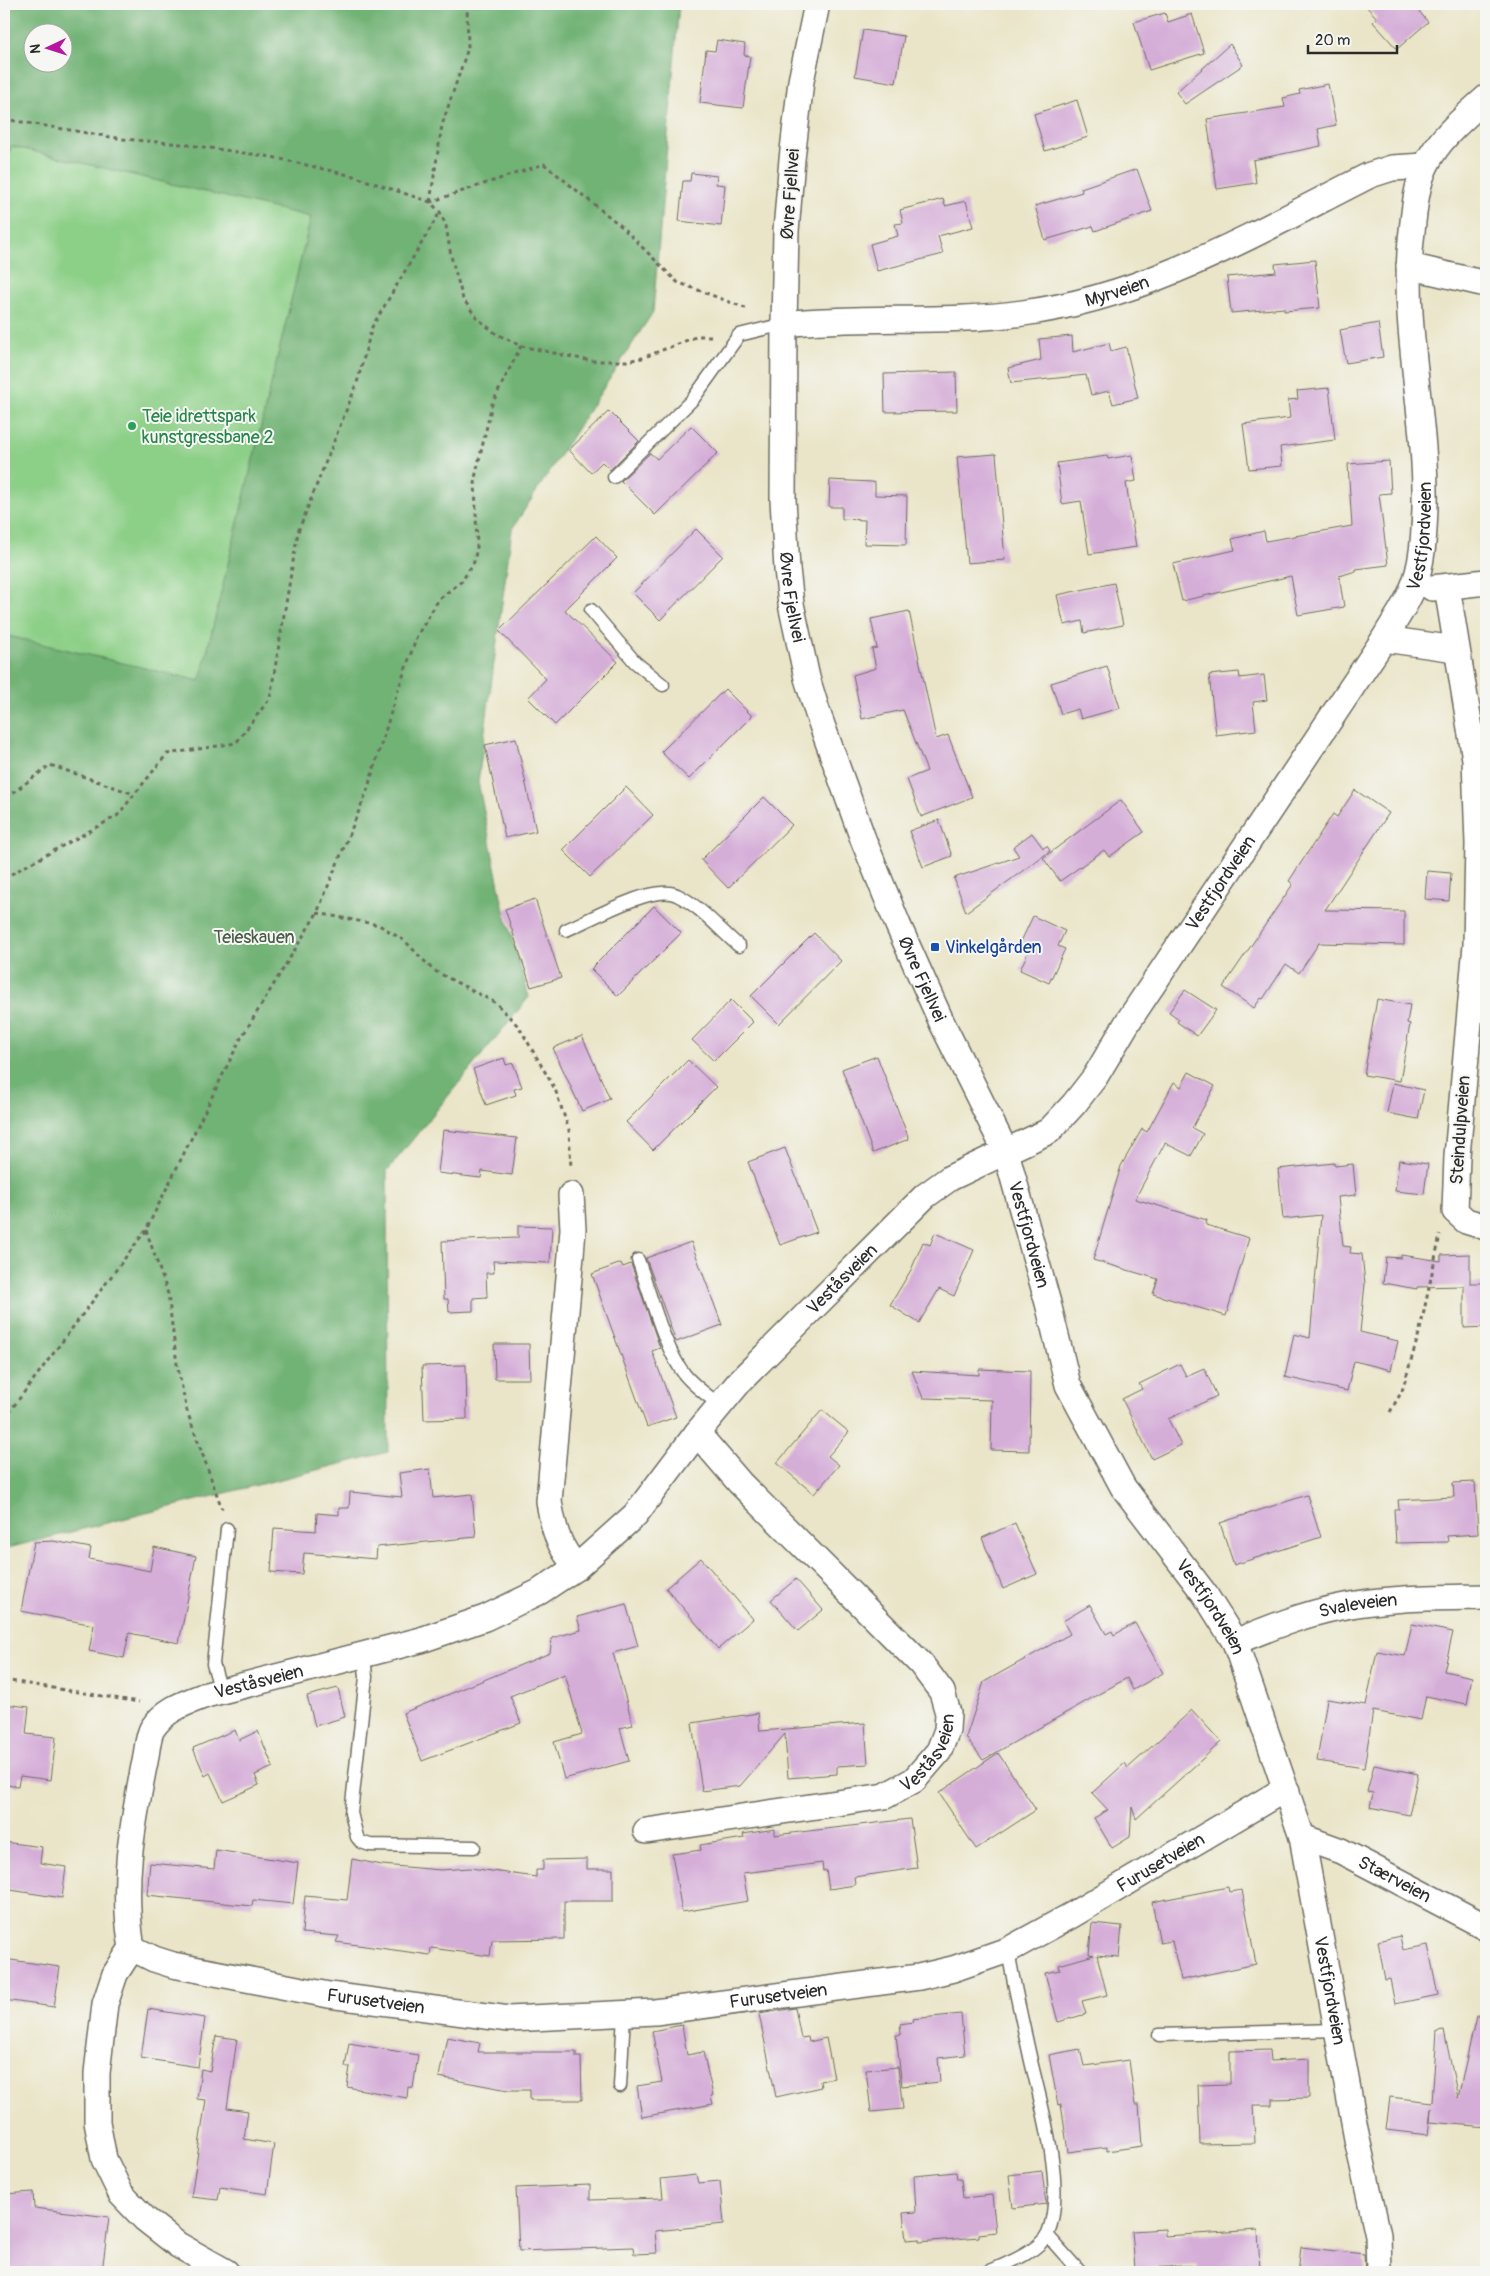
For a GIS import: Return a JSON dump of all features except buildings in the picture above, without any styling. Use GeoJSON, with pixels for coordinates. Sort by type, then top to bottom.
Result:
{"type":"FeatureCollection","features":[{"type":"Feature","properties":{"kind":"street","name":"Øvre Fjellvei"},"geometry":{"type":"LineString","coordinates":[[817,4],[801,82],[786,231],[783,499],[791,604],[807,678],[860,830],[898,925],[942,1023],[1006,1152]]}},
{"type":"Feature","properties":{"kind":"street","name":"Vestfjordveien"},"geometry":{"type":"LineString","coordinates":[[1379,2272],[1378,2235],[1357,2139],[1302,1837],[1287,1791],[1235,1642],[1204,1593],[1123,1487],[1068,1385],[1048,1302],[1006,1152],[1049,1130],[1095,1078],[1129,1020],[1384,639],[1413,590],[1424,544],[1425,478],[1425,452],[1411,321],[1409,266],[1418,190],[1425,166],[1454,128],[1486,98]]}},
{"type":"Feature","properties":{"kind":"street","name":"Myrveien"},"geometry":{"type":"LineString","coordinates":[[784,324],[813,320],[950,320],[1024,313],[1062,306],[1154,280],[1230,247],[1370,175],[1392,168],[1425,166]]}},
{"type":"Feature","properties":{"kind":"street"},"geometry":{"type":"LineString","coordinates":[[1409,266],[1486,284]]}},
{"type":"Feature","properties":{"kind":"street"},"geometry":{"type":"LineString","coordinates":[[1413,590],[1486,582]]}},
{"type":"Feature","properties":{"kind":"street","name":"Steindulpveien"},"geometry":{"type":"LineString","coordinates":[[1447,587],[1475,759],[1478,844],[1476,945],[1457,1156],[1469,1220]]}},
{"type":"Feature","properties":{"kind":"street"},"geometry":{"type":"LineString","coordinates":[[1384,639],[1456,649]]}},
{"type":"Feature","properties":{"kind":"street","name":"Veståsveien"},"geometry":{"type":"LineString","coordinates":[[173,1707],[221,1692],[421,1640],[485,1618],[539,1592],[577,1567],[635,1515],[697,1433],[741,1380],[925,1196],[950,1178],[1006,1152]]}},
{"type":"Feature","properties":{"kind":"street"},"geometry":{"type":"LineString","coordinates":[[570,1195],[573,1229],[549,1501],[553,1529],[565,1555],[577,1567]]}},
{"type":"Feature","properties":{"kind":"street","name":"Veståsveien"},"geometry":{"type":"LineString","coordinates":[[646,1831],[885,1796],[914,1780],[939,1751],[947,1730],[948,1713],[942,1692],[921,1664],[740,1483],[697,1433]]}},
{"type":"Feature","properties":{"kind":"street","name":"Svaleveien"},"geometry":{"type":"LineString","coordinates":[[1235,1642],[1262,1631],[1342,1606],[1404,1600],[1486,1596]]}},
{"type":"Feature","properties":{"kind":"street"},"geometry":{"type":"LineString","coordinates":[[173,1707],[152,1730],[132,1828],[126,1888],[126,1916],[132,1948],[115,1974],[105,2004],[97,2073],[97,2122],[104,2159],[121,2194],[145,2220],[178,2244],[226,2272]]}},
{"type":"Feature","properties":{"kind":"street","name":"Furusetveien"},"geometry":{"type":"LineString","coordinates":[[132,1948],[154,1959],[173,1965],[329,1995],[509,2019],[624,2014],[920,1976],[953,1969],[1008,1950],[1072,1915],[1275,1795],[1287,1791]]}},
{"type":"Feature","properties":{"kind":"street","name":"Stærveien"},"geometry":{"type":"LineString","coordinates":[[1302,1837],[1341,1851],[1486,1927]]}},
{"type":"Feature","properties":{"kind":"lane"},"geometry":{"type":"LineString","coordinates":[[614,476],[694,399],[739,335],[784,324]]}},
{"type":"Feature","properties":{"kind":"lane"},"geometry":{"type":"LineString","coordinates":[[590,610],[635,662],[663,685]]}},
{"type":"Feature","properties":{"kind":"lane"},"geometry":{"type":"LineString","coordinates":[[566,930],[647,895],[663,892],[676,894],[739,946]]}},
{"type":"Feature","properties":{"kind":"lane"},"geometry":{"type":"LineString","coordinates":[[638,1260],[672,1353],[684,1374],[720,1405]]}},
{"type":"Feature","properties":{"kind":"lane"},"geometry":{"type":"LineString","coordinates":[[221,1692],[213,1664],[227,1528]]}},
{"type":"Feature","properties":{"kind":"lane"},"geometry":{"type":"LineString","coordinates":[[364,1655],[366,1678],[351,1813],[356,1837],[361,1842],[370,1845],[474,1847]]}},
{"type":"Feature","properties":{"kind":"lane"},"geometry":{"type":"LineString","coordinates":[[988,2272],[1029,2252],[1047,2235],[1055,2202],[1049,2140],[1015,1990],[1008,1950]]}},
{"type":"Feature","properties":{"kind":"lane"},"geometry":{"type":"LineString","coordinates":[[620,2086],[624,2014]]}},
{"type":"Feature","properties":{"kind":"lane"},"geometry":{"type":"LineString","coordinates":[[1159,2035],[1337,2030]]}},
{"type":"Feature","properties":{"kind":"lane"},"geometry":{"type":"LineString","coordinates":[[1047,2235],[1080,2272]]}},
{"type":"Feature","properties":{"kind":"path"},"geometry":{"type":"LineString","coordinates":[[430,202],[442,125],[468,48],[467,4]]}},
{"type":"Feature","properties":{"kind":"path"},"geometry":{"type":"LineString","coordinates":[[4,119],[123,139],[182,144],[272,157],[353,176],[430,202],[440,212],[446,226],[450,256],[462,299],[477,318],[495,333],[521,346],[591,361],[627,361],[642,358],[698,336],[739,335]]}},
{"type":"Feature","properties":{"kind":"path"},"geometry":{"type":"LineString","coordinates":[[430,202],[544,164],[621,226],[677,282],[784,324]]}},
{"type":"Feature","properties":{"kind":"path"},"geometry":{"type":"LineString","coordinates":[[4,878],[117,816],[167,754],[236,743],[270,698],[298,532],[357,383],[372,327],[440,212]]}},
{"type":"Feature","properties":{"kind":"path"},"geometry":{"type":"LineString","coordinates":[[4,1419],[146,1230],[240,1040],[317,913],[367,791],[395,698],[417,636],[439,599],[462,581],[474,562],[477,547],[475,478],[492,404],[521,346]]}},
{"type":"Feature","properties":{"kind":"path"},"geometry":{"type":"LineString","coordinates":[[4,793],[14,792],[50,765],[134,794]]}},
{"type":"Feature","properties":{"kind":"path"},"geometry":{"type":"LineString","coordinates":[[317,913],[379,925],[405,941],[433,970],[496,1003],[519,1027],[555,1090],[569,1130],[570,1195]]}},
{"type":"Feature","properties":{"kind":"path"},"geometry":{"type":"LineString","coordinates":[[1390,1412],[1402,1391],[1420,1330],[1439,1237],[1469,1220]]}},
{"type":"Feature","properties":{"kind":"path"},"geometry":{"type":"LineString","coordinates":[[146,1230],[168,1294],[177,1364],[187,1411],[206,1469],[217,1491],[227,1528]]}},
{"type":"Feature","properties":{"kind":"path"},"geometry":{"type":"LineString","coordinates":[[4,1680],[173,1707]]}},
{"type":"Feature","properties":{"kind":"green space","name":"Teieskauen"},"geometry":{"type":"Polygon","coordinates":[[[4,4],[679,4],[653,312],[512,529],[478,782],[504,911],[529,997],[387,1171],[388,1452],[4,1549],[4,635],[200,681],[311,217],[11,146],[4,176],[4,4]]]}},
{"type":"Feature","properties":{"kind":"green space","name":"Teie idrettspark kunstgressbane 2"},"geometry":{"type":"Polygon","coordinates":[[[11,146],[311,217],[200,682],[4,635],[4,176],[11,146]]]}},
{"type":"Feature","properties":{"kind":"place","name":"Teie idrettspark kunstgressbane 2"},"geometry":{"type":"Point","coordinates":[132,426]}},
{"type":"Feature","properties":{"kind":"place","name":"Vinkelgården"},"geometry":{"type":"Point","coordinates":[935,947]}}]}
